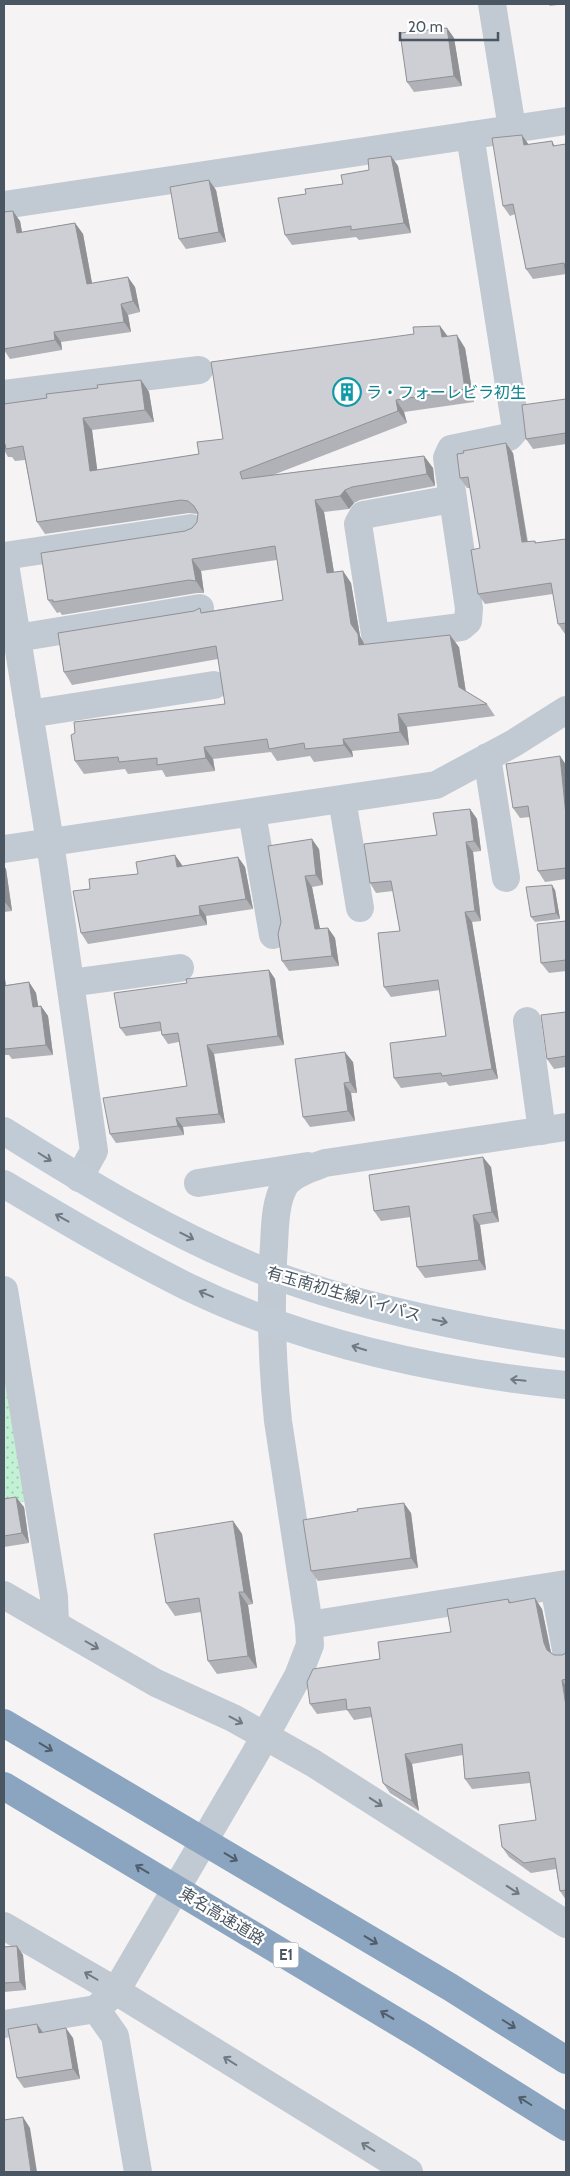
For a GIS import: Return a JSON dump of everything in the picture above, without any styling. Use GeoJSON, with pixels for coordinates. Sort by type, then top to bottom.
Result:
{"type":"FeatureCollection","features":[{"type":"Feature","properties":{"kind":"highway"},"geometry":{"type":"LineString","coordinates":[[4,1723],[450,1987],[566,2060]]}},
{"type":"Feature","properties":{"kind":"highway","name":"東名高速道路"},"geometry":{"type":"LineString","coordinates":[[4,1786],[421,2036],[566,2127]]}},
{"type":"Feature","properties":{"kind":"street"},"geometry":{"type":"LineString","coordinates":[[492,4],[512,128]]}},
{"type":"Feature","properties":{"kind":"street"},"geometry":{"type":"LineString","coordinates":[[4,205],[566,121]]}},
{"type":"Feature","properties":{"kind":"street"},"geometry":{"type":"LineString","coordinates":[[452,499],[363,515],[358,524],[375,634],[382,637],[461,627],[468,621],[469,608],[447,458],[451,449],[509,437],[516,429],[470,135]]}},
{"type":"Feature","properties":{"kind":"street"},"geometry":{"type":"LineString","coordinates":[[4,394],[199,370]]}},
{"type":"Feature","properties":{"kind":"street"},"geometry":{"type":"LineString","coordinates":[[79,1178],[94,1152],[50,842],[4,557],[191,528]]}},
{"type":"Feature","properties":{"kind":"street"},"geometry":{"type":"LineString","coordinates":[[17,638],[200,608]]}},
{"type":"Feature","properties":{"kind":"street"},"geometry":{"type":"LineString","coordinates":[[29,714],[214,686]]}},
{"type":"Feature","properties":{"kind":"street"},"geometry":{"type":"LineString","coordinates":[[4,849],[436,785],[566,710]]}},
{"type":"Feature","properties":{"kind":"street"},"geometry":{"type":"LineString","coordinates":[[487,757],[506,878]]}},
{"type":"Feature","properties":{"kind":"street"},"geometry":{"type":"LineString","coordinates":[[342,799],[360,908]]}},
{"type":"Feature","properties":{"kind":"street"},"geometry":{"type":"LineString","coordinates":[[252,812],[274,936]]}},
{"type":"Feature","properties":{"kind":"street"},"geometry":{"type":"LineString","coordinates":[[70,984],[180,968]]}},
{"type":"Feature","properties":{"kind":"street"},"geometry":{"type":"LineString","coordinates":[[198,1182],[554,1129],[527,1021]]}},
{"type":"Feature","properties":{"kind":"street","name":"有玉南初生線バイパス"},"geometry":{"type":"LineString","coordinates":[[4,1131],[79,1178],[197,1242],[272,1274],[324,1292],[398,1312],[483,1330],[566,1344]]}},
{"type":"Feature","properties":{"kind":"street"},"geometry":{"type":"LineString","coordinates":[[4,2024],[96,2009],[121,1983],[260,1745],[304,1663],[310,1645],[309,1625],[278,1421],[272,1322],[272,1274],[276,1218],[285,1185],[294,1176],[324,1163]]}},
{"type":"Feature","properties":{"kind":"street"},"geometry":{"type":"LineString","coordinates":[[4,1184],[187,1286],[272,1322],[381,1354],[508,1379],[566,1385]]}},
{"type":"Feature","properties":{"kind":"street"},"geometry":{"type":"LineString","coordinates":[[4,1290],[54,1597],[55,1624]]}},
{"type":"Feature","properties":{"kind":"street"},"geometry":{"type":"LineString","coordinates":[[309,1625],[560,1585],[566,1650]]}},
{"type":"Feature","properties":{"kind":"street"},"geometry":{"type":"LineString","coordinates":[[4,1595],[156,1683],[233,1718],[260,1745],[321,1768],[566,1924]]}},
{"type":"Feature","properties":{"kind":"street"},"geometry":{"type":"LineString","coordinates":[[4,1926],[121,1983],[409,2172]]}},
{"type":"Feature","properties":{"kind":"street"},"geometry":{"type":"LineString","coordinates":[[96,2009],[115,2036],[138,2172]]}},
{"type":"Feature","properties":{"kind":"green space"},"geometry":{"type":"Polygon","coordinates":[[[4,1362],[32,1502],[4,1502],[4,1362]]]}},
{"type":"Feature","properties":{"kind":"building"},"geometry":{"type":"Polygon","coordinates":[[[447,28],[454,76],[407,82],[400,33],[447,28]]]}},
{"type":"Feature","properties":{"kind":"building"},"geometry":{"type":"Polygon","coordinates":[[[522,135],[524,145],[552,141],[553,146],[566,144],[566,273],[564,263],[526,269],[513,204],[503,206],[492,138],[522,135]]]}},
{"type":"Feature","properties":{"kind":"building"},"geometry":{"type":"Polygon","coordinates":[[[391,156],[404,223],[351,230],[351,226],[285,235],[278,198],[306,194],[305,189],[343,184],[341,175],[369,170],[368,159],[391,156]]]}},
{"type":"Feature","properties":{"kind":"building"},"geometry":{"type":"Polygon","coordinates":[[[209,180],[219,232],[179,239],[170,187],[209,180]]]}},
{"type":"Feature","properties":{"kind":"building"},"geometry":{"type":"Polygon","coordinates":[[[13,211],[17,233],[75,223],[87,284],[128,277],[133,301],[121,304],[124,322],[54,332],[55,340],[4,349],[4,212],[13,211]]]}},
{"type":"Feature","properties":{"kind":"building"},"geometry":{"type":"Polygon","coordinates":[[[440,326],[442,337],[457,335],[465,389],[396,400],[398,411],[240,472],[242,479],[424,456],[427,474],[352,487],[345,490],[340,496],[315,500],[327,573],[343,571],[351,624],[358,634],[359,645],[450,635],[459,687],[487,704],[398,714],[400,732],[343,739],[344,745],[305,749],[304,743],[269,749],[267,739],[204,747],[206,758],[157,765],[157,758],[119,762],[118,757],[75,761],[71,735],[75,733],[74,722],[225,704],[216,646],[64,672],[58,633],[194,611],[200,608],[201,613],[283,600],[275,546],[192,559],[196,581],[189,580],[53,602],[53,600],[48,600],[41,553],[185,531],[192,528],[197,522],[198,513],[188,501],[181,500],[37,522],[23,446],[6,449],[4,444],[4,404],[47,398],[46,394],[98,388],[97,385],[141,380],[145,410],[83,418],[90,471],[199,454],[197,442],[223,439],[211,362],[414,334],[413,327],[440,326]]]}},
{"type":"Feature","properties":{"kind":"building"},"geometry":{"type":"Polygon","coordinates":[[[566,399],[566,433],[526,439],[522,405],[566,399]]]}},
{"type":"Feature","properties":{"kind":"building"},"geometry":{"type":"Polygon","coordinates":[[[506,443],[522,542],[535,541],[535,543],[566,539],[566,623],[558,624],[551,583],[478,594],[471,550],[480,548],[468,477],[460,478],[457,454],[464,453],[463,451],[506,443]]]}},
{"type":"Feature","properties":{"kind":"building"},"geometry":{"type":"Polygon","coordinates":[[[560,756],[566,815],[566,868],[538,871],[528,806],[513,808],[506,764],[560,756]]]}},
{"type":"Feature","properties":{"kind":"building"},"geometry":{"type":"Polygon","coordinates":[[[470,809],[474,841],[466,842],[475,911],[465,912],[492,1069],[442,1076],[441,1073],[394,1078],[390,1043],[446,1036],[438,980],[384,987],[378,933],[400,931],[391,881],[370,883],[364,844],[437,835],[433,813],[470,809]]]}},
{"type":"Feature","properties":{"kind":"building"},"geometry":{"type":"Polygon","coordinates":[[[312,839],[316,875],[305,876],[315,929],[328,928],[332,956],[282,961],[278,934],[281,922],[268,846],[312,839]]]}},
{"type":"Feature","properties":{"kind":"building"},"geometry":{"type":"Polygon","coordinates":[[[175,855],[177,867],[238,857],[246,899],[199,906],[200,915],[81,933],[73,891],[90,889],[89,879],[138,874],[136,862],[175,855]]]}},
{"type":"Feature","properties":{"kind":"building"},"geometry":{"type":"Polygon","coordinates":[[[552,885],[556,913],[531,917],[526,887],[552,885]]]}},
{"type":"Feature","properties":{"kind":"building"},"geometry":{"type":"Polygon","coordinates":[[[566,921],[566,960],[541,963],[537,924],[566,921]]]}},
{"type":"Feature","properties":{"kind":"building"},"geometry":{"type":"Polygon","coordinates":[[[269,970],[278,1036],[207,1045],[219,1114],[176,1118],[178,1126],[110,1134],[103,1098],[187,1086],[178,1033],[162,1035],[160,1022],[120,1028],[114,993],[187,983],[186,979],[269,970]]]}},
{"type":"Feature","properties":{"kind":"building"},"geometry":{"type":"Polygon","coordinates":[[[29,982],[33,1007],[41,1006],[46,1045],[5,1049],[4,986],[29,982]]]}},
{"type":"Feature","properties":{"kind":"building"},"geometry":{"type":"Polygon","coordinates":[[[566,1012],[566,1056],[547,1059],[541,1015],[566,1012]]]}},
{"type":"Feature","properties":{"kind":"building"},"geometry":{"type":"Polygon","coordinates":[[[345,1052],[350,1082],[344,1083],[348,1111],[303,1117],[295,1059],[345,1052]]]}},
{"type":"Feature","properties":{"kind":"building"},"geometry":{"type":"Polygon","coordinates":[[[483,1157],[492,1212],[473,1215],[479,1260],[417,1267],[409,1206],[374,1211],[369,1175],[483,1157]]]}},
{"type":"Feature","properties":{"kind":"building"},"geometry":{"type":"Polygon","coordinates":[[[16,1497],[22,1533],[4,1536],[4,1499],[16,1497]]]}},
{"type":"Feature","properties":{"kind":"building"},"geometry":{"type":"Polygon","coordinates":[[[404,1503],[411,1558],[311,1571],[303,1520],[358,1511],[357,1509],[404,1503]]]}},
{"type":"Feature","properties":{"kind":"building"},"geometry":{"type":"Polygon","coordinates":[[[233,1521],[244,1592],[239,1592],[248,1656],[208,1661],[199,1598],[166,1603],[154,1534],[233,1521]]]}},
{"type":"Feature","properties":{"kind":"building"},"geometry":{"type":"Polygon","coordinates":[[[535,1598],[547,1650],[554,1655],[566,1653],[566,1679],[562,1680],[566,1706],[566,1890],[560,1891],[555,1858],[524,1863],[502,1847],[499,1825],[536,1820],[529,1772],[465,1779],[462,1744],[405,1754],[412,1801],[383,1783],[370,1707],[347,1710],[346,1699],[310,1704],[307,1682],[313,1669],[380,1659],[378,1642],[451,1632],[447,1609],[508,1599],[509,1603],[535,1598]]]}},
{"type":"Feature","properties":{"kind":"building"},"geometry":{"type":"Polygon","coordinates":[[[17,1946],[20,1982],[4,1983],[4,1947],[17,1946]]]}},
{"type":"Feature","properties":{"kind":"building"},"geometry":{"type":"Polygon","coordinates":[[[37,2024],[39,2033],[66,2028],[73,2069],[17,2078],[8,2029],[37,2024]]]}},
{"type":"Feature","properties":{"kind":"building"},"geometry":{"type":"Polygon","coordinates":[[[23,2117],[31,2172],[4,2172],[4,2120],[23,2117]]]}},
{"type":"Feature","properties":{"kind":"place","name":"ラ・フォーレビラ初生"},"geometry":{"type":"Point","coordinates":[347,392]}}]}
